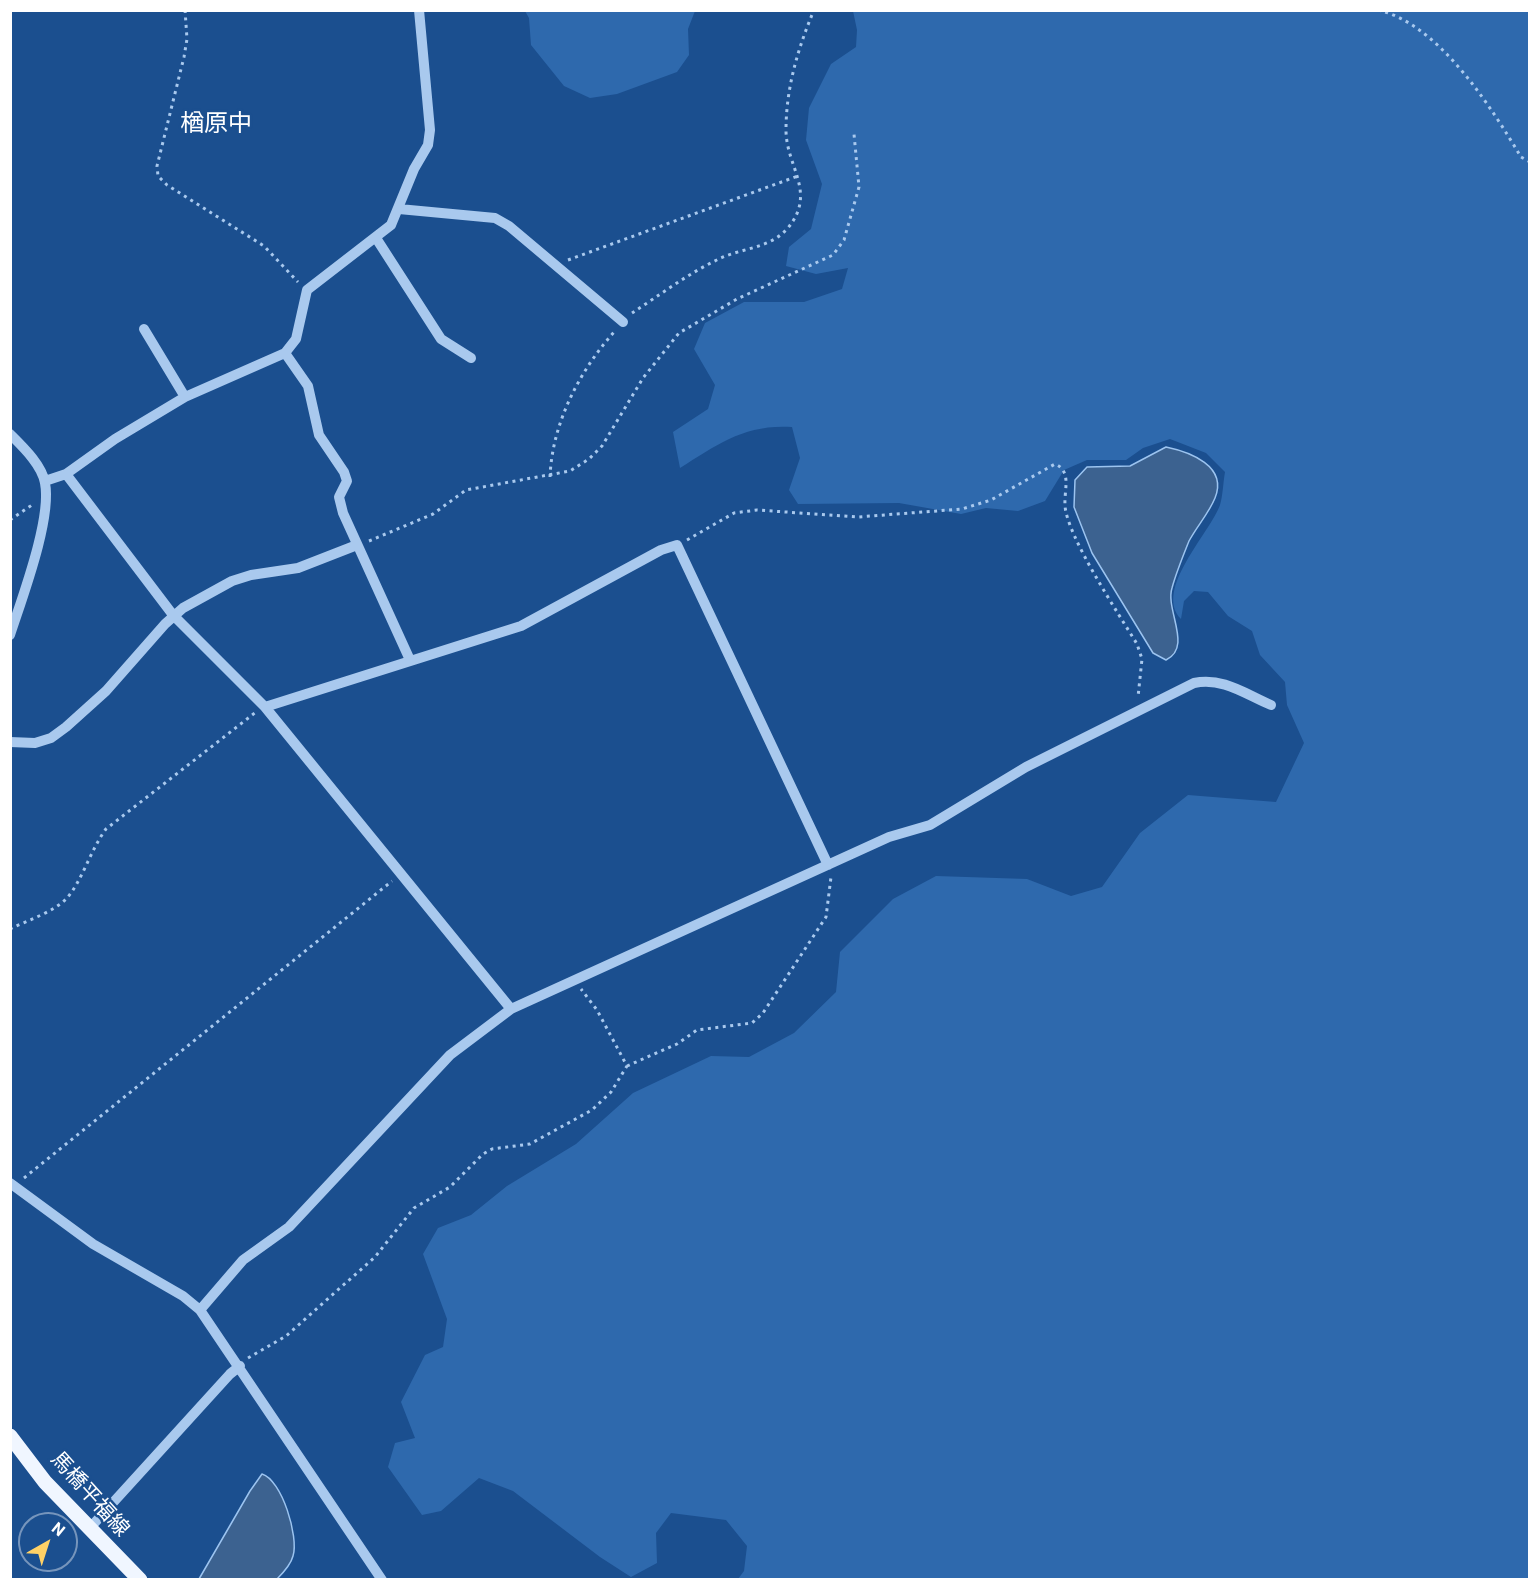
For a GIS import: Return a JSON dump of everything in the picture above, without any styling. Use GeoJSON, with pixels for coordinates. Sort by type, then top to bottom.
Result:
{"type":"FeatureCollection","features":[{"type":"Feature","properties":{"kind":"main road","name":"馬橋平福線"},"geometry":{"type":"LineString","coordinates":[[10,1436],[45,1482],[140,1580]]}},
{"type":"Feature","properties":{"kind":"street"},"geometry":{"type":"LineString","coordinates":[[45,481],[66,474],[115,439],[185,397],[285,353],[296,339],[307,290],[390,225],[399,209],[414,169],[428,145],[430,130],[419,10]]}},
{"type":"Feature","properties":{"kind":"street"},"geometry":{"type":"LineString","coordinates":[[399,209],[495,218],[623,322]]}},
{"type":"Feature","properties":{"kind":"street"},"geometry":{"type":"LineString","coordinates":[[376,237],[441,339],[471,358]]}},
{"type":"Feature","properties":{"kind":"street"},"geometry":{"type":"LineString","coordinates":[[144,329],[185,397]]}},
{"type":"Feature","properties":{"kind":"street"},"geometry":{"type":"LineString","coordinates":[[285,353],[308,386],[319,435],[344,472],[347,481],[339,497],[357,545],[410,660]]}},
{"type":"Feature","properties":{"kind":"street"},"geometry":{"type":"LineString","coordinates":[[10,434],[40,468],[45,481],[46,496],[43,520],[10,635]]}},
{"type":"Feature","properties":{"kind":"street"},"geometry":{"type":"LineString","coordinates":[[66,474],[174,615],[265,707],[511,1009]]}},
{"type":"Feature","properties":{"kind":"street"},"geometry":{"type":"LineString","coordinates":[[10,742],[35,743],[51,738],[66,727],[120,676],[174,615],[232,581],[251,575],[298,568],[357,545]]}},
{"type":"Feature","properties":{"kind":"street"},"geometry":{"type":"LineString","coordinates":[[265,707],[521,626],[661,550],[677,545],[828,865]]}},
{"type":"Feature","properties":{"kind":"street"},"geometry":{"type":"LineString","coordinates":[[200,1310],[243,1260],[289,1227],[450,1055],[511,1009],[889,837],[930,825],[1026,767],[1194,684],[1210,680],[1228,685],[1271,705]]}},
{"type":"Feature","properties":{"kind":"street"},"geometry":{"type":"LineString","coordinates":[[14,1185],[93,1244],[183,1296],[200,1310],[240,1366],[382,1580]]}},
{"type":"Feature","properties":{"kind":"street"},"geometry":{"type":"LineString","coordinates":[[89,1529],[230,1374],[240,1366]]}},
{"type":"Feature","properties":{"kind":"path"},"geometry":{"type":"LineString","coordinates":[[185,10],[187,39],[157,166],[158,176],[167,185],[264,246],[307,290]]}},
{"type":"Feature","properties":{"kind":"path"},"geometry":{"type":"LineString","coordinates":[[535,10],[545,10]]}},
{"type":"Feature","properties":{"kind":"path"},"geometry":{"type":"LineString","coordinates":[[550,477],[566,405],[597,351],[623,322],[721,258],[766,244],[786,230],[796,214],[802,196],[786,132],[788,94],[800,43],[814,10]]}},
{"type":"Feature","properties":{"kind":"path"},"geometry":{"type":"LineString","coordinates":[[1378,10],[1388,13],[1415,29],[1442,50],[1464,72],[1488,104],[1521,157],[1530,162]]}},
{"type":"Feature","properties":{"kind":"path"},"geometry":{"type":"LineString","coordinates":[[357,545],[434,514],[466,490],[550,477],[570,471],[589,459],[602,446],[643,378],[679,333],[737,298],[833,255],[844,240],[859,187],[854,134]]}},
{"type":"Feature","properties":{"kind":"path"},"geometry":{"type":"LineString","coordinates":[[557,268],[563,262],[798,176]]}},
{"type":"Feature","properties":{"kind":"path"},"geometry":{"type":"LineString","coordinates":[[677,545],[734,513],[858,517],[962,510],[991,500],[1055,464],[1060,466],[1067,478],[1064,507],[1072,530],[1137,644],[1142,659],[1138,703],[1142,710]]}},
{"type":"Feature","properties":{"kind":"path"},"geometry":{"type":"LineString","coordinates":[[10,520],[46,496]]}},
{"type":"Feature","properties":{"kind":"path"},"geometry":{"type":"LineString","coordinates":[[10,929],[60,904],[69,897],[96,842],[106,829],[265,707]]}},
{"type":"Feature","properties":{"kind":"path"},"geometry":{"type":"LineString","coordinates":[[240,1366],[249,1357],[286,1336],[375,1257],[414,1208],[450,1187],[483,1154],[492,1149],[530,1144],[592,1110],[611,1092],[627,1066],[677,1044],[697,1030],[752,1023],[763,1012],[826,917],[831,877],[828,865]]}},
{"type":"Feature","properties":{"kind":"path"},"geometry":{"type":"LineString","coordinates":[[14,1185],[401,874]]}},
{"type":"Feature","properties":{"kind":"path"},"geometry":{"type":"LineString","coordinates":[[575,981],[597,1010],[627,1066]]}},
{"type":"Feature","properties":{"kind":"shaded area"},"geometry":{"type":"Polygon","coordinates":[[[525,11],[695,11],[688,29],[689,55],[677,72],[617,94],[590,98],[564,86],[531,45],[529,18],[525,11]]]}},
{"type":"Feature","properties":{"kind":"shaded area"},"geometry":{"type":"Polygon","coordinates":[[[853,11],[1529,11],[1529,1579],[738,1579],[744,1571],[747,1546],[726,1520],[671,1513],[656,1533],[657,1563],[631,1577],[600,1557],[513,1491],[479,1478],[441,1511],[422,1515],[388,1467],[395,1443],[415,1438],[401,1402],[425,1355],[443,1347],[447,1319],[423,1254],[438,1228],[471,1215],[507,1186],[576,1144],[633,1093],[711,1056],[749,1057],[794,1033],[836,992],[840,952],[893,899],[936,876],[1027,879],[1071,896],[1102,887],[1140,833],[1188,795],[1276,802],[1304,743],[1287,705],[1285,682],[1260,655],[1252,631],[1228,616],[1208,592],[1194,591],[1184,601],[1181,619],[1174,607],[1174,593],[1178,578],[1221,501],[1225,472],[1206,453],[1170,439],[1143,448],[1126,460],[1087,460],[1064,470],[1045,501],[1018,511],[986,508],[961,514],[899,503],[798,504],[789,490],[800,458],[792,427],[775,427],[746,432],[720,444],[680,468],[673,432],[708,409],[715,385],[694,349],[705,323],[744,302],[804,302],[842,289],[848,268],[816,274],[786,266],[789,247],[811,229],[822,184],[806,140],[809,108],[831,64],[856,47],[857,30],[853,11]]]}},
{"type":"Feature","properties":{"kind":"shaded area"},"geometry":{"type":"Polygon","coordinates":[[[1166,447],[1204,462],[1212,469],[1218,487],[1212,504],[1189,541],[1172,588],[1172,607],[1178,637],[1174,654],[1166,660],[1153,653],[1092,553],[1074,507],[1075,480],[1087,467],[1130,466],[1166,447]]]}},
{"type":"Feature","properties":{"kind":"shaded area"},"geometry":{"type":"Polygon","coordinates":[[[262,1474],[269,1478],[276,1487],[287,1510],[294,1536],[293,1556],[290,1562],[277,1579],[199,1579],[250,1491],[262,1474]]]}},
{"type":"Feature","properties":{"kind":"district","name":"楢原中"},"geometry":{"type":"Point","coordinates":[216,125]}}]}
